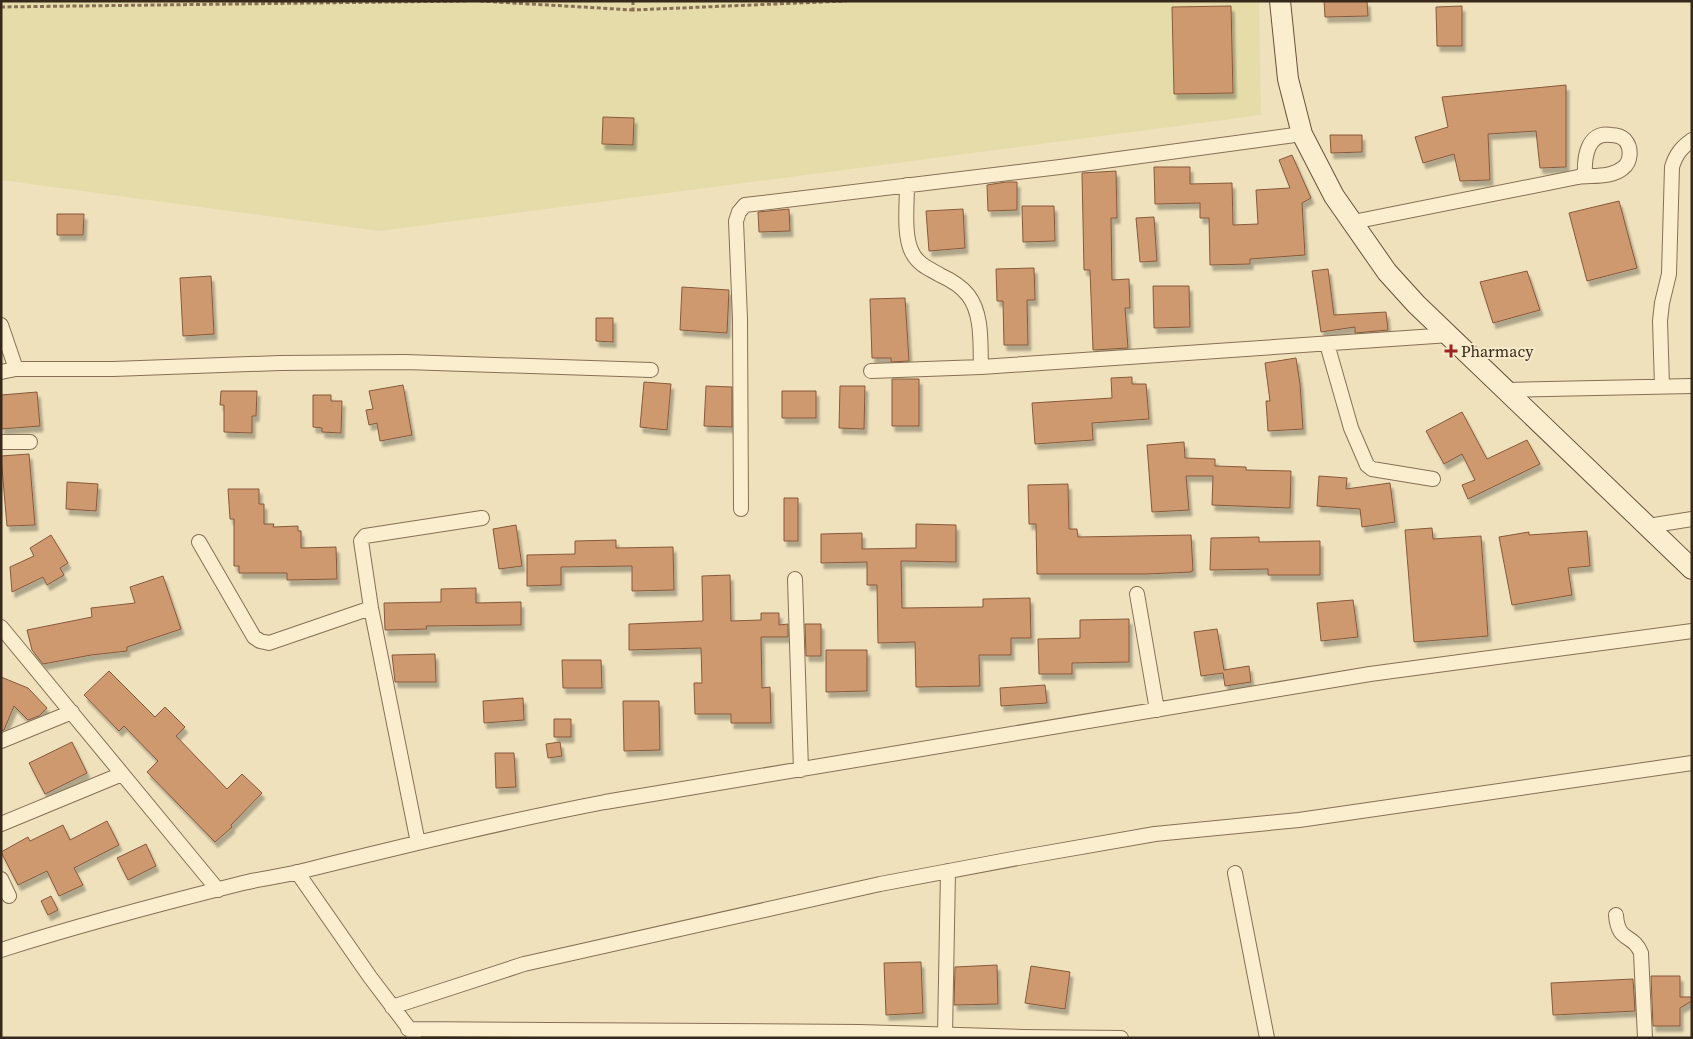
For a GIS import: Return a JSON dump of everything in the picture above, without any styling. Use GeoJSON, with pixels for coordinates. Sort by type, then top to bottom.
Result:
{"type":"FeatureCollection","features":[{"type":"Feature","properties":{"kind":"main road"},"geometry":{"type":"LineString","coordinates":[[1280,1],[1288,79],[1302,134],[1334,196],[1387,272],[1416,304],[1692,569]]}},
{"type":"Feature","properties":{"kind":"street"},"geometry":{"type":"LineString","coordinates":[[741,509],[740,319],[736,221],[738,212],[745,205],[1302,134]]}},
{"type":"Feature","properties":{"kind":"street"},"geometry":{"type":"LineString","coordinates":[[1662,386],[1660,321],[1669,274],[1672,167],[1675,157],[1682,147],[1692,140]]}},
{"type":"Feature","properties":{"kind":"street"},"geometry":{"type":"LineString","coordinates":[[1353,222],[1584,176]]}},
{"type":"Feature","properties":{"kind":"street"},"geometry":{"type":"LineString","coordinates":[[907,185],[907,226],[912,253],[920,264],[954,282],[969,296],[977,314],[980,334],[980,367]]}},
{"type":"Feature","properties":{"kind":"street"},"geometry":{"type":"LineString","coordinates":[[1,326],[16,369]]}},
{"type":"Feature","properties":{"kind":"street"},"geometry":{"type":"LineString","coordinates":[[871,371],[980,367],[1450,335]]}},
{"type":"Feature","properties":{"kind":"street"},"geometry":{"type":"LineString","coordinates":[[1327,344],[1351,428],[1367,465],[1372,469],[1433,479]]}},
{"type":"Feature","properties":{"kind":"street"},"geometry":{"type":"LineString","coordinates":[[1,372],[16,369],[113,369],[280,363],[405,362],[651,370]]}},
{"type":"Feature","properties":{"kind":"street"},"geometry":{"type":"LineString","coordinates":[[1506,390],[1692,386]]}},
{"type":"Feature","properties":{"kind":"street"},"geometry":{"type":"LineString","coordinates":[[1,442],[30,442]]}},
{"type":"Feature","properties":{"kind":"street"},"geometry":{"type":"LineString","coordinates":[[418,843],[371,608],[361,541],[365,536],[482,518]]}},
{"type":"Feature","properties":{"kind":"street"},"geometry":{"type":"LineString","coordinates":[[1648,526],[1692,519]]}},
{"type":"Feature","properties":{"kind":"street"},"geometry":{"type":"LineString","coordinates":[[199,542],[254,637],[260,641],[269,643],[371,608]]}},
{"type":"Feature","properties":{"kind":"street"},"geometry":{"type":"LineString","coordinates":[[795,579],[801,770]]}},
{"type":"Feature","properties":{"kind":"street"},"geometry":{"type":"LineString","coordinates":[[1137,594],[1157,710]]}},
{"type":"Feature","properties":{"kind":"street"},"geometry":{"type":"LineString","coordinates":[[1,626],[218,890]]}},
{"type":"Feature","properties":{"kind":"street"},"geometry":{"type":"LineString","coordinates":[[1,950],[240,884],[538,815],[1370,674],[1692,631]]}},
{"type":"Feature","properties":{"kind":"street"},"geometry":{"type":"LineString","coordinates":[[1,742],[72,712]]}},
{"type":"Feature","properties":{"kind":"street"},"geometry":{"type":"LineString","coordinates":[[392,1007],[524,964],[807,899],[948,871],[1155,834],[1298,820],[1692,763]]}},
{"type":"Feature","properties":{"kind":"street"},"geometry":{"type":"LineString","coordinates":[[1,824],[122,774]]}},
{"type":"Feature","properties":{"kind":"street"},"geometry":{"type":"LineString","coordinates":[[948,871],[949,1036]]}},
{"type":"Feature","properties":{"kind":"street"},"geometry":{"type":"LineString","coordinates":[[297,872],[412,1033],[840,1032],[949,1036],[1121,1038]]}},
{"type":"Feature","properties":{"kind":"street"},"geometry":{"type":"LineString","coordinates":[[1236,873],[1267,1038]]}},
{"type":"Feature","properties":{"kind":"street"},"geometry":{"type":"LineString","coordinates":[[1,879],[9,896]]}},
{"type":"Feature","properties":{"kind":"street"},"geometry":{"type":"LineString","coordinates":[[1616,915],[1616,926],[1619,932],[1638,946],[1641,953],[1645,1038]]}},
{"type":"Feature","properties":{"kind":"path"},"geometry":{"type":"LineString","coordinates":[[1,7],[469,1]]}},
{"type":"Feature","properties":{"kind":"path"},"geometry":{"type":"LineString","coordinates":[[480,1],[633,10],[846,1]]}},
{"type":"Feature","properties":{"kind":"path"},"geometry":{"type":"LineString","coordinates":[[633,1],[633,10]]}},
{"type":"Feature","properties":{"kind":"shaded area"},"geometry":{"type":"Polygon","coordinates":[[[1,1],[1259,1],[1261,115],[379,231],[1,180],[1,1]]]}},
{"type":"Feature","properties":{"kind":"building"},"geometry":{"type":"Polygon","coordinates":[[[1324,1],[1367,1],[1368,16],[1325,17],[1324,1]]]}},
{"type":"Feature","properties":{"kind":"building"},"geometry":{"type":"Polygon","coordinates":[[[1231,6],[1233,93],[1174,94],[1172,7],[1231,6]]]}},
{"type":"Feature","properties":{"kind":"building"},"geometry":{"type":"Polygon","coordinates":[[[1462,6],[1462,46],[1437,46],[1436,7],[1462,6]]]}},
{"type":"Feature","properties":{"kind":"building"},"geometry":{"type":"Polygon","coordinates":[[[1566,85],[1566,167],[1540,168],[1536,131],[1488,134],[1490,180],[1460,181],[1454,154],[1423,163],[1415,137],[1448,127],[1442,97],[1566,85]]]}},
{"type":"Feature","properties":{"kind":"building"},"geometry":{"type":"Polygon","coordinates":[[[603,117],[634,118],[633,145],[602,144],[603,117]]]}},
{"type":"Feature","properties":{"kind":"building"},"geometry":{"type":"Polygon","coordinates":[[[1330,135],[1362,135],[1362,152],[1331,153],[1330,135]]]}},
{"type":"Feature","properties":{"kind":"building"},"geometry":{"type":"Polygon","coordinates":[[[1292,155],[1311,198],[1302,203],[1305,255],[1250,259],[1250,264],[1210,265],[1209,218],[1200,218],[1200,203],[1155,204],[1154,167],[1190,167],[1190,184],[1232,183],[1233,225],[1258,224],[1256,190],[1290,188],[1279,160],[1292,155]]]}},
{"type":"Feature","properties":{"kind":"building"},"geometry":{"type":"Polygon","coordinates":[[[1116,171],[1117,218],[1111,218],[1112,280],[1129,279],[1130,308],[1125,308],[1128,348],[1093,350],[1090,270],[1084,270],[1082,173],[1116,171]]]}},
{"type":"Feature","properties":{"kind":"building"},"geometry":{"type":"Polygon","coordinates":[[[1017,182],[1017,210],[988,211],[987,185],[1017,182]]]}},
{"type":"Feature","properties":{"kind":"building"},"geometry":{"type":"Polygon","coordinates":[[[1619,201],[1637,268],[1587,281],[1569,213],[1619,201]]]}},
{"type":"Feature","properties":{"kind":"building"},"geometry":{"type":"Polygon","coordinates":[[[1022,206],[1054,206],[1055,241],[1023,242],[1022,206]]]}},
{"type":"Feature","properties":{"kind":"building"},"geometry":{"type":"Polygon","coordinates":[[[789,209],[790,231],[759,232],[758,212],[789,209]]]}},
{"type":"Feature","properties":{"kind":"building"},"geometry":{"type":"Polygon","coordinates":[[[963,209],[965,248],[929,251],[926,211],[963,209]]]}},
{"type":"Feature","properties":{"kind":"building"},"geometry":{"type":"Polygon","coordinates":[[[57,214],[84,214],[83,235],[57,235],[57,214]]]}},
{"type":"Feature","properties":{"kind":"building"},"geometry":{"type":"Polygon","coordinates":[[[1154,217],[1157,261],[1140,262],[1136,218],[1154,217]]]}},
{"type":"Feature","properties":{"kind":"building"},"geometry":{"type":"Polygon","coordinates":[[[1034,268],[1035,300],[1027,300],[1028,345],[1004,345],[1003,301],[997,301],[996,269],[1034,268]]]}},
{"type":"Feature","properties":{"kind":"building"},"geometry":{"type":"Polygon","coordinates":[[[1328,269],[1334,315],[1386,312],[1388,330],[1355,333],[1355,327],[1321,332],[1312,271],[1328,269]]]}},
{"type":"Feature","properties":{"kind":"building"},"geometry":{"type":"Polygon","coordinates":[[[1527,271],[1540,310],[1493,323],[1480,282],[1527,271]]]}},
{"type":"Feature","properties":{"kind":"building"},"geometry":{"type":"Polygon","coordinates":[[[211,276],[214,334],[183,336],[180,278],[211,276]]]}},
{"type":"Feature","properties":{"kind":"building"},"geometry":{"type":"Polygon","coordinates":[[[1153,286],[1189,286],[1190,327],[1154,328],[1153,286]]]}},
{"type":"Feature","properties":{"kind":"building"},"geometry":{"type":"Polygon","coordinates":[[[682,287],[729,290],[727,333],[680,330],[682,287]]]}},
{"type":"Feature","properties":{"kind":"building"},"geometry":{"type":"Polygon","coordinates":[[[905,298],[909,361],[891,362],[891,358],[872,358],[870,299],[905,298]]]}},
{"type":"Feature","properties":{"kind":"building"},"geometry":{"type":"Polygon","coordinates":[[[596,318],[613,318],[613,342],[596,341],[596,318]]]}},
{"type":"Feature","properties":{"kind":"building"},"geometry":{"type":"Polygon","coordinates":[[[1296,358],[1303,429],[1268,431],[1266,401],[1270,401],[1265,363],[1296,358]]]}},
{"type":"Feature","properties":{"kind":"building"},"geometry":{"type":"Polygon","coordinates":[[[1132,377],[1132,384],[1146,384],[1149,419],[1092,423],[1093,440],[1035,444],[1032,403],[1112,398],[1111,378],[1132,377]]]}},
{"type":"Feature","properties":{"kind":"building"},"geometry":{"type":"Polygon","coordinates":[[[892,379],[919,379],[919,426],[892,426],[892,379]]]}},
{"type":"Feature","properties":{"kind":"building"},"geometry":{"type":"Polygon","coordinates":[[[644,382],[671,384],[667,430],[640,427],[644,382]]]}},
{"type":"Feature","properties":{"kind":"building"},"geometry":{"type":"Polygon","coordinates":[[[403,385],[412,435],[380,441],[377,423],[369,425],[366,410],[373,409],[369,391],[403,385]]]}},
{"type":"Feature","properties":{"kind":"building"},"geometry":{"type":"Polygon","coordinates":[[[706,386],[732,387],[732,427],[704,426],[706,386]]]}},
{"type":"Feature","properties":{"kind":"building"},"geometry":{"type":"Polygon","coordinates":[[[840,386],[865,386],[864,429],[839,428],[840,386]]]}},
{"type":"Feature","properties":{"kind":"building"},"geometry":{"type":"Polygon","coordinates":[[[221,391],[257,391],[256,416],[252,416],[252,433],[224,432],[224,405],[220,405],[221,391]]]}},
{"type":"Feature","properties":{"kind":"building"},"geometry":{"type":"Polygon","coordinates":[[[782,391],[816,391],[816,418],[782,418],[782,391]]]}},
{"type":"Feature","properties":{"kind":"building"},"geometry":{"type":"Polygon","coordinates":[[[37,392],[40,426],[1,429],[1,395],[37,392]]]}},
{"type":"Feature","properties":{"kind":"building"},"geometry":{"type":"Polygon","coordinates":[[[313,395],[331,395],[331,401],[342,401],[341,433],[322,432],[322,428],[313,427],[313,395]]]}},
{"type":"Feature","properties":{"kind":"building"},"geometry":{"type":"Polygon","coordinates":[[[1462,412],[1487,459],[1527,440],[1540,464],[1468,499],[1462,485],[1475,480],[1462,454],[1444,464],[1426,431],[1462,412]]]}},
{"type":"Feature","properties":{"kind":"building"},"geometry":{"type":"Polygon","coordinates":[[[1184,442],[1185,458],[1215,459],[1215,466],[1246,467],[1246,470],[1291,471],[1290,508],[1212,505],[1213,476],[1186,476],[1189,510],[1152,512],[1147,445],[1184,442]]]}},
{"type":"Feature","properties":{"kind":"building"},"geometry":{"type":"Polygon","coordinates":[[[29,454],[35,525],[7,526],[1,456],[29,454]]]}},
{"type":"Feature","properties":{"kind":"building"},"geometry":{"type":"Polygon","coordinates":[[[1319,476],[1347,478],[1346,489],[1390,483],[1395,522],[1362,527],[1360,509],[1317,506],[1319,476]]]}},
{"type":"Feature","properties":{"kind":"building"},"geometry":{"type":"Polygon","coordinates":[[[67,482],[98,484],[96,511],[66,509],[67,482]]]}},
{"type":"Feature","properties":{"kind":"building"},"geometry":{"type":"Polygon","coordinates":[[[1068,484],[1069,529],[1077,529],[1078,537],[1191,535],[1193,571],[1146,574],[1037,574],[1036,524],[1029,524],[1028,485],[1068,484]]]}},
{"type":"Feature","properties":{"kind":"building"},"geometry":{"type":"Polygon","coordinates":[[[228,489],[259,489],[259,504],[264,504],[264,524],[274,524],[273,527],[298,526],[298,531],[301,531],[301,548],[336,547],[337,579],[287,580],[287,573],[239,573],[239,566],[234,566],[234,519],[230,519],[228,489]]]}},
{"type":"Feature","properties":{"kind":"building"},"geometry":{"type":"Polygon","coordinates":[[[784,498],[798,498],[798,541],[784,541],[784,498]]]}},
{"type":"Feature","properties":{"kind":"building"},"geometry":{"type":"Polygon","coordinates":[[[916,524],[956,525],[956,562],[901,561],[902,608],[983,607],[983,599],[1030,598],[1031,638],[1011,638],[1011,655],[979,655],[980,686],[916,687],[915,642],[878,643],[877,585],[867,585],[867,562],[821,563],[821,534],[862,533],[862,549],[916,548],[916,524]]]}},
{"type":"Feature","properties":{"kind":"building"},"geometry":{"type":"Polygon","coordinates":[[[516,525],[522,566],[499,569],[493,529],[516,525]]]}},
{"type":"Feature","properties":{"kind":"building"},"geometry":{"type":"Polygon","coordinates":[[[1432,528],[1433,539],[1481,536],[1488,636],[1414,642],[1405,530],[1432,528]]]}},
{"type":"Feature","properties":{"kind":"building"},"geometry":{"type":"Polygon","coordinates":[[[1587,531],[1590,566],[1568,568],[1572,595],[1512,605],[1499,537],[1529,532],[1529,535],[1587,531]]]}},
{"type":"Feature","properties":{"kind":"building"},"geometry":{"type":"Polygon","coordinates":[[[51,535],[68,563],[60,568],[64,575],[47,585],[43,577],[12,592],[10,567],[34,556],[30,548],[51,535]]]}},
{"type":"Feature","properties":{"kind":"building"},"geometry":{"type":"Polygon","coordinates":[[[1259,537],[1259,542],[1320,541],[1320,575],[1268,575],[1268,569],[1210,570],[1211,538],[1259,537]]]}},
{"type":"Feature","properties":{"kind":"building"},"geometry":{"type":"Polygon","coordinates":[[[616,540],[616,548],[673,547],[674,590],[632,591],[632,566],[561,567],[561,585],[527,586],[527,555],[575,554],[575,541],[616,540]]]}},
{"type":"Feature","properties":{"kind":"building"},"geometry":{"type":"Polygon","coordinates":[[[730,575],[731,621],[761,620],[761,613],[779,613],[779,625],[788,624],[788,637],[761,637],[762,688],[770,687],[771,723],[731,723],[731,714],[695,714],[694,683],[702,683],[701,648],[629,650],[629,624],[703,621],[702,576],[730,575]]]}},
{"type":"Feature","properties":{"kind":"building"},"geometry":{"type":"Polygon","coordinates":[[[163,576],[181,629],[127,647],[127,651],[91,655],[43,664],[32,650],[27,630],[92,617],[91,608],[135,603],[130,587],[163,576]]]}},
{"type":"Feature","properties":{"kind":"building"},"geometry":{"type":"Polygon","coordinates":[[[476,588],[476,603],[521,602],[521,625],[426,626],[427,629],[385,630],[384,603],[441,602],[441,589],[476,588]]]}},
{"type":"Feature","properties":{"kind":"building"},"geometry":{"type":"Polygon","coordinates":[[[1353,600],[1358,637],[1321,641],[1317,603],[1353,600]]]}},
{"type":"Feature","properties":{"kind":"building"},"geometry":{"type":"Polygon","coordinates":[[[1129,619],[1129,662],[1072,663],[1072,674],[1039,674],[1038,639],[1080,638],[1080,620],[1129,619]]]}},
{"type":"Feature","properties":{"kind":"building"},"geometry":{"type":"Polygon","coordinates":[[[805,624],[821,624],[821,656],[806,656],[805,624]]]}},
{"type":"Feature","properties":{"kind":"building"},"geometry":{"type":"Polygon","coordinates":[[[1217,629],[1224,670],[1249,666],[1251,682],[1225,686],[1223,673],[1201,676],[1194,632],[1217,629]]]}},
{"type":"Feature","properties":{"kind":"building"},"geometry":{"type":"Polygon","coordinates":[[[826,650],[867,650],[867,691],[826,692],[826,650]]]}},
{"type":"Feature","properties":{"kind":"building"},"geometry":{"type":"Polygon","coordinates":[[[435,654],[436,682],[395,682],[392,655],[435,654]]]}},
{"type":"Feature","properties":{"kind":"building"},"geometry":{"type":"Polygon","coordinates":[[[562,660],[601,660],[602,688],[563,688],[562,660]]]}},
{"type":"Feature","properties":{"kind":"building"},"geometry":{"type":"Polygon","coordinates":[[[109,671],[155,717],[165,707],[185,727],[176,736],[227,789],[242,774],[262,793],[231,825],[232,827],[215,842],[147,772],[158,761],[124,726],[119,731],[84,695],[109,671]]]}},
{"type":"Feature","properties":{"kind":"building"},"geometry":{"type":"Polygon","coordinates":[[[1,677],[28,688],[47,708],[39,716],[28,720],[14,706],[4,730],[1,731],[1,677]]]}},
{"type":"Feature","properties":{"kind":"building"},"geometry":{"type":"Polygon","coordinates":[[[1045,685],[1047,703],[1001,706],[1000,688],[1045,685]]]}},
{"type":"Feature","properties":{"kind":"building"},"geometry":{"type":"Polygon","coordinates":[[[523,698],[524,720],[484,723],[483,701],[523,698]]]}},
{"type":"Feature","properties":{"kind":"building"},"geometry":{"type":"Polygon","coordinates":[[[623,701],[659,701],[660,750],[624,751],[623,701]]]}},
{"type":"Feature","properties":{"kind":"building"},"geometry":{"type":"Polygon","coordinates":[[[554,719],[571,719],[571,737],[554,737],[554,719]]]}},
{"type":"Feature","properties":{"kind":"building"},"geometry":{"type":"Polygon","coordinates":[[[72,742],[87,773],[45,794],[29,763],[72,742]]]}},
{"type":"Feature","properties":{"kind":"building"},"geometry":{"type":"Polygon","coordinates":[[[560,742],[562,756],[548,758],[546,744],[560,742]]]}},
{"type":"Feature","properties":{"kind":"building"},"geometry":{"type":"Polygon","coordinates":[[[495,753],[514,753],[516,787],[496,788],[495,753]]]}},
{"type":"Feature","properties":{"kind":"building"},"geometry":{"type":"Polygon","coordinates":[[[107,821],[119,845],[74,868],[83,885],[59,896],[47,871],[18,885],[1,852],[28,837],[30,841],[63,825],[70,840],[107,821]]]}},
{"type":"Feature","properties":{"kind":"building"},"geometry":{"type":"Polygon","coordinates":[[[146,844],[156,866],[128,880],[117,858],[146,844]]]}},
{"type":"Feature","properties":{"kind":"building"},"geometry":{"type":"Polygon","coordinates":[[[51,896],[58,910],[48,915],[41,901],[51,896]]]}},
{"type":"Feature","properties":{"kind":"building"},"geometry":{"type":"Polygon","coordinates":[[[921,962],[923,1013],[886,1015],[884,963],[921,962]]]}},
{"type":"Feature","properties":{"kind":"building"},"geometry":{"type":"Polygon","coordinates":[[[997,965],[998,1004],[954,1005],[955,967],[997,965]]]}},
{"type":"Feature","properties":{"kind":"building"},"geometry":{"type":"Polygon","coordinates":[[[1031,966],[1070,972],[1065,1009],[1025,1003],[1031,966]]]}},
{"type":"Feature","properties":{"kind":"building"},"geometry":{"type":"Polygon","coordinates":[[[1651,976],[1680,976],[1680,997],[1692,997],[1692,1001],[1680,1008],[1680,1026],[1653,1026],[1651,976]]]}},
{"type":"Feature","properties":{"kind":"building"},"geometry":{"type":"Polygon","coordinates":[[[1633,979],[1635,1011],[1553,1015],[1551,983],[1633,979]]]}},
{"type":"Feature","properties":{"kind":"place","name":"Pharmacy"},"geometry":{"type":"Point","coordinates":[1451,351]}}]}
